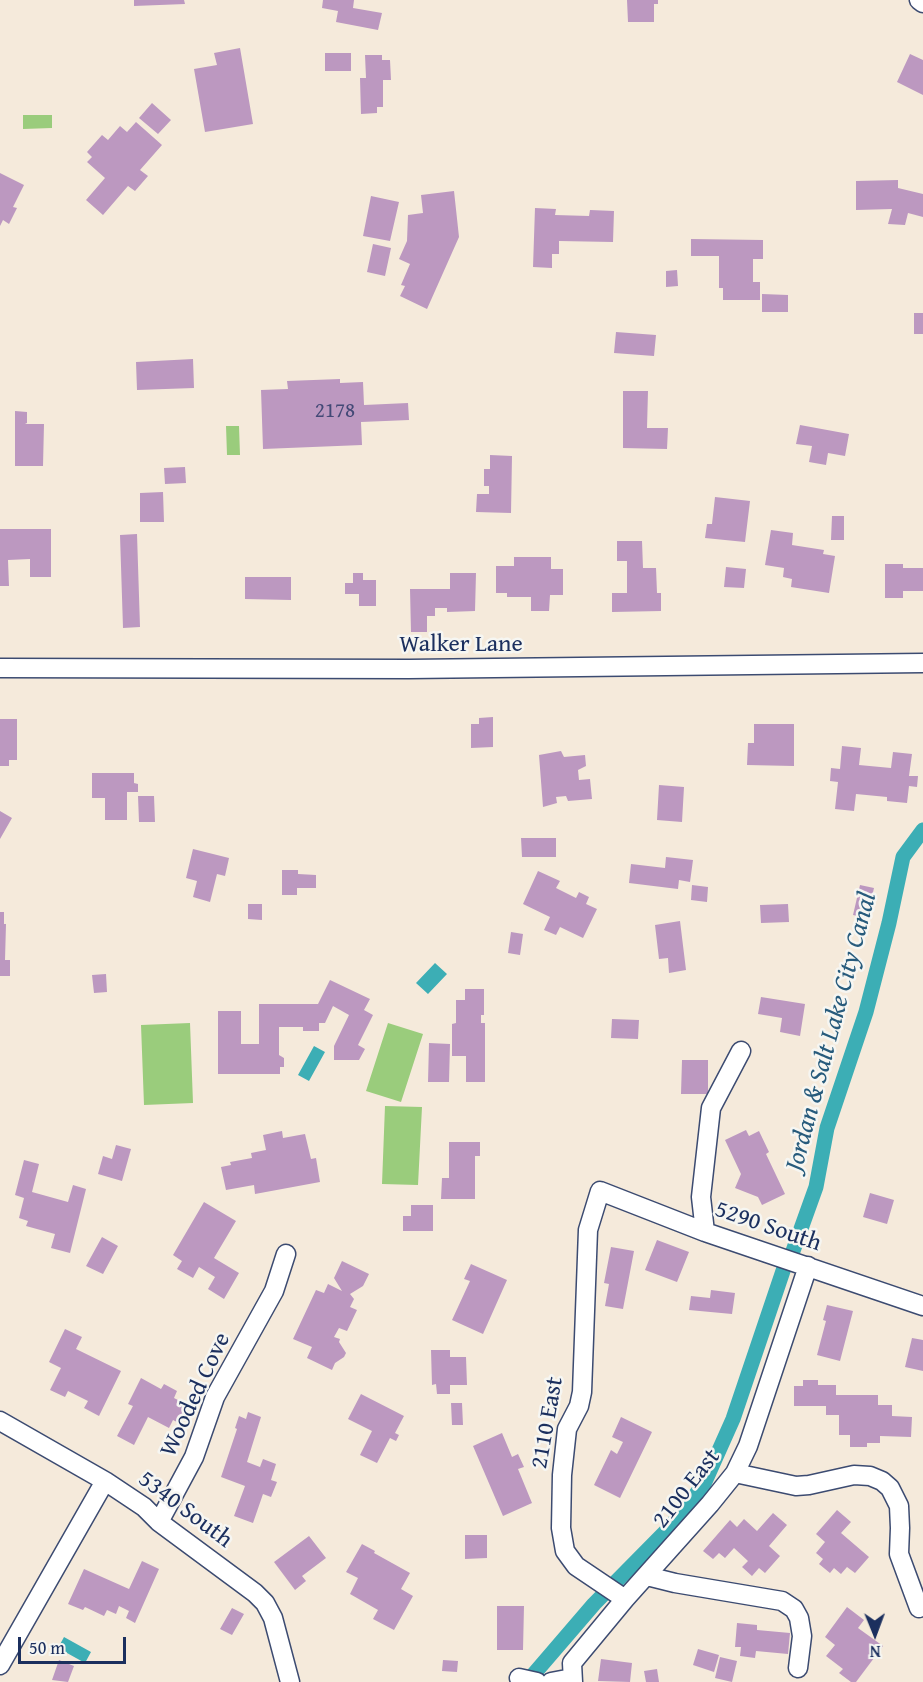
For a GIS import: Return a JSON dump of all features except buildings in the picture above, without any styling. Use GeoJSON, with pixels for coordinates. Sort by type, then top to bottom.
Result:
{"type":"FeatureCollection","features":[{"type":"Feature","properties":{"kind":"street"},"geometry":{"type":"LineString","coordinates":[[919,0],[923,3]]}},
{"type":"Feature","properties":{"kind":"street","name":"Walker Lane"},"geometry":{"type":"LineString","coordinates":[[0,668],[420,669],[923,663]]}},
{"type":"Feature","properties":{"kind":"street"},"geometry":{"type":"LineString","coordinates":[[705,1232],[701,1197],[711,1108],[741,1051]]}},
{"type":"Feature","properties":{"kind":"street","name":"5290 South"},"geometry":{"type":"LineString","coordinates":[[600,1191],[705,1232],[923,1306]]}},
{"type":"Feature","properties":{"kind":"street","name":"2110 East"},"geometry":{"type":"LineString","coordinates":[[600,1191],[588,1230],[582,1392],[579,1406],[567,1429],[562,1475],[561,1528],[565,1551],[576,1566],[615,1592]]}},
{"type":"Feature","properties":{"kind":"street","name":"Wooded Cove"},"geometry":{"type":"LineString","coordinates":[[159,1522],[194,1457],[215,1397],[274,1291],[286,1254]]}},
{"type":"Feature","properties":{"kind":"street","name":"2100 East"},"geometry":{"type":"LineString","coordinates":[[572,1680],[572,1663],[615,1592],[647,1576],[735,1473],[748,1446],[794,1261]]}},
{"type":"Feature","properties":{"kind":"street","name":"5340 South"},"geometry":{"type":"LineString","coordinates":[[0,1421],[105,1481],[144,1507],[159,1522],[241,1582],[265,1603],[279,1636],[290,1682]]}},
{"type":"Feature","properties":{"kind":"street"},"geometry":{"type":"LineString","coordinates":[[735,1473],[796,1486],[854,1475],[870,1476],[882,1480],[890,1488],[899,1506],[899,1554],[919,1608]]}},
{"type":"Feature","properties":{"kind":"street"},"geometry":{"type":"LineString","coordinates":[[0,1665],[105,1481]]}},
{"type":"Feature","properties":{"kind":"street"},"geometry":{"type":"LineString","coordinates":[[647,1576],[782,1601],[795,1609],[799,1618],[802,1636],[798,1668]]}},
{"type":"Feature","properties":{"kind":"street"},"geometry":{"type":"LineString","coordinates":[[519,1678],[537,1682]]}},
{"type":"Feature","properties":{"kind":"street"},"geometry":{"type":"LineString","coordinates":[[551,1682],[572,1680]]}},
{"type":"Feature","properties":{"kind":"green space"},"geometry":{"type":"Polygon","coordinates":[[[23,115],[52,115],[52,128],[23,129],[23,115]]]}},
{"type":"Feature","properties":{"kind":"green space"},"geometry":{"type":"Polygon","coordinates":[[[226,426],[239,426],[240,455],[227,455],[226,426]]]}},
{"type":"Feature","properties":{"kind":"green space"},"geometry":{"type":"Polygon","coordinates":[[[190,1023],[193,1103],[144,1105],[141,1025],[190,1023]]]}},
{"type":"Feature","properties":{"kind":"green space"},"geometry":{"type":"Polygon","coordinates":[[[388,1023],[423,1034],[401,1102],[366,1091],[388,1023]]]}},
{"type":"Feature","properties":{"kind":"green space"},"geometry":{"type":"Polygon","coordinates":[[[385,1106],[422,1107],[418,1185],[382,1184],[385,1106]]]}},
{"type":"Feature","properties":{"kind":"water"},"geometry":{"type":"Polygon","coordinates":[[[435,963],[447,974],[428,994],[416,983],[435,963]]]}},
{"type":"Feature","properties":{"kind":"water"},"geometry":{"type":"Polygon","coordinates":[[[314,1046],[325,1052],[309,1081],[298,1075],[314,1046]]]}},
{"type":"Feature","properties":{"kind":"water"},"geometry":{"type":"Polygon","coordinates":[[[64,1637],[91,1652],[85,1663],[58,1648],[64,1637]]]}},
{"type":"Feature","properties":{"kind":"waterway","name":"Jordan & Salt Lake City Canal"},"geometry":{"type":"LineString","coordinates":[[793,1251],[816,1187],[827,1128],[866,1012],[903,857],[923,830]]}},
{"type":"Feature","properties":{"kind":"waterway","name":"Jordan & Salt Lake City Canal"},"geometry":{"type":"LineString","coordinates":[[527,1682],[594,1604],[671,1526],[704,1484],[733,1419],[785,1265]]}}]}
